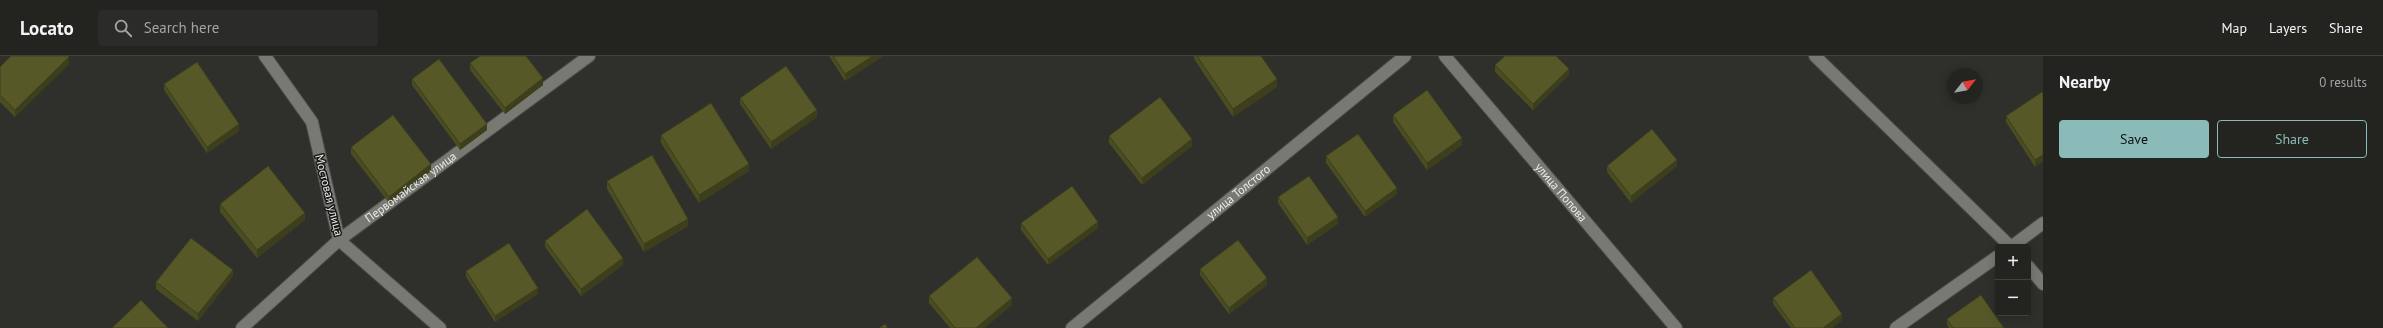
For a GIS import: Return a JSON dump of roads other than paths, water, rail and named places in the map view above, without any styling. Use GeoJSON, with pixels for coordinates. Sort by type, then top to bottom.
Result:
{"type":"FeatureCollection","features":[{"type":"Feature","properties":{"kind":"street","name":"Мостовая улица"},"geometry":{"type":"LineString","coordinates":[[265,56],[312,122],[339,240],[440,328]]}},
{"type":"Feature","properties":{"kind":"street","name":"Первомайская улица"},"geometry":{"type":"LineString","coordinates":[[242,328],[339,240],[589,56]]}},
{"type":"Feature","properties":{"kind":"street","name":"улица Толстого"},"geometry":{"type":"LineString","coordinates":[[1072,328],[1405,56]]}},
{"type":"Feature","properties":{"kind":"street","name":"улица Попова"},"geometry":{"type":"LineString","coordinates":[[1445,56],[1676,328]]}},
{"type":"Feature","properties":{"kind":"street"},"geometry":{"type":"LineString","coordinates":[[1814,56],[2008,244]]}},
{"type":"Feature","properties":{"kind":"street"},"geometry":{"type":"LineString","coordinates":[[2015,244],[2043,223]]}},
{"type":"Feature","properties":{"kind":"street"},"geometry":{"type":"LineString","coordinates":[[1896,328],[1995,258]]}},
{"type":"Feature","properties":{"kind":"street"},"geometry":{"type":"LineString","coordinates":[[2031,270],[2043,284]]}}]}
